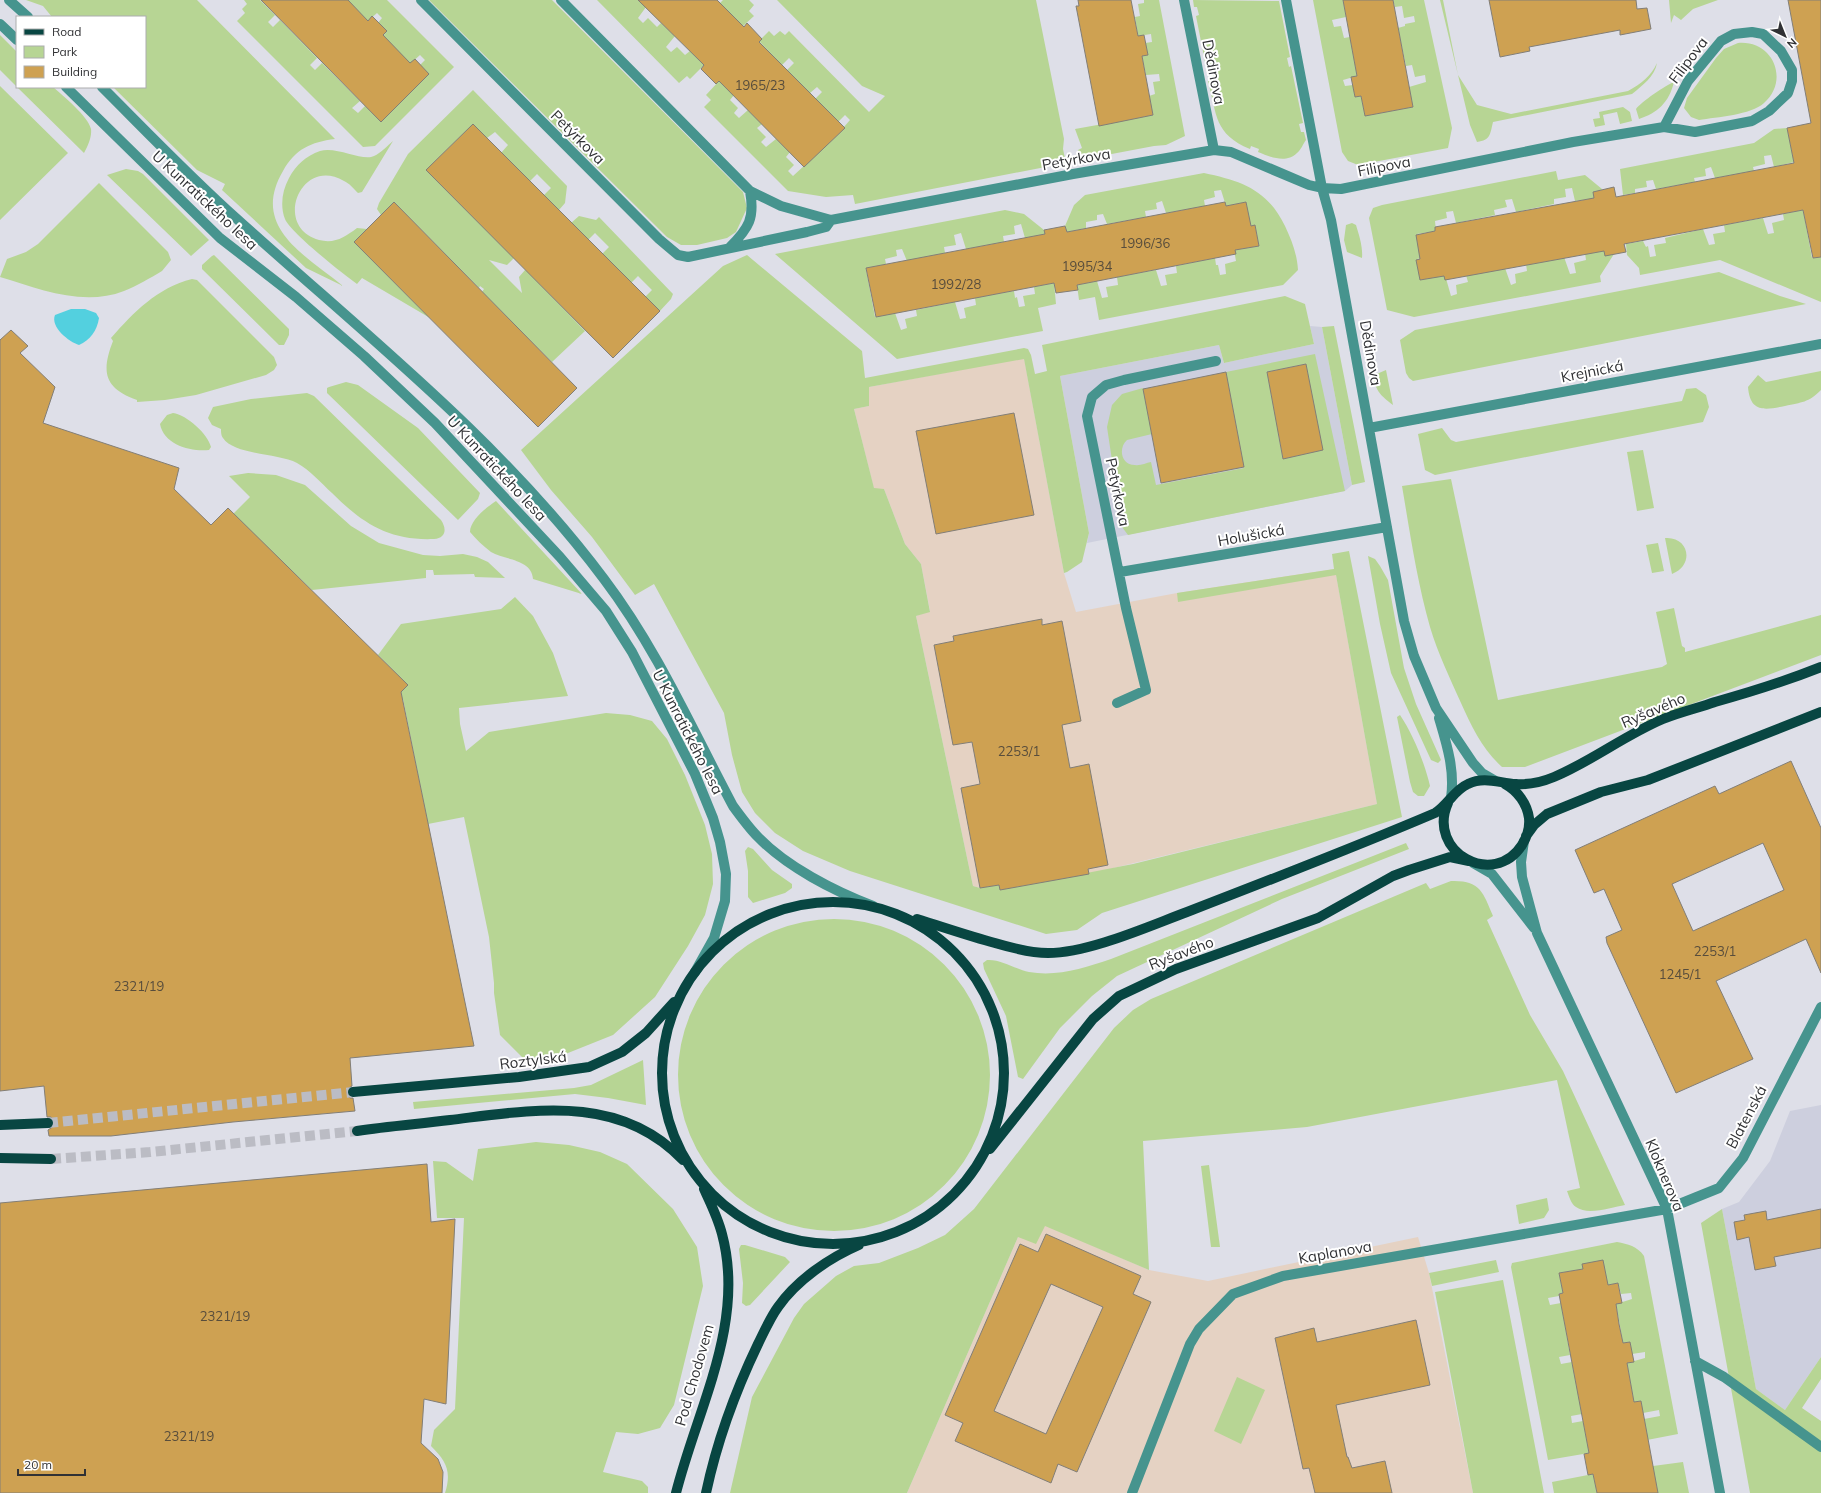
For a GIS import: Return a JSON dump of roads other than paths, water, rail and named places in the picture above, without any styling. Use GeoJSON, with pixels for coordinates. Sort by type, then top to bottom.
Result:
{"type":"FeatureCollection","features":[{"type":"Feature","properties":{"kind":"main road","name":"Ryšavého"},"geometry":{"type":"LineString","coordinates":[[888,910],[1015,948],[1049,953],[1070,951],[1149,926],[1330,858],[1435,813],[1460,789],[1477,780],[1529,784],[1542,781],[1568,770],[1639,730],[1665,718],[1777,683],[1821,667]]}},
{"type":"Feature","properties":{"kind":"main road","name":"Ryšavého"},"geometry":{"type":"LineString","coordinates":[[970,1174],[1093,1019],[1119,996],[1176,969],[1318,918],[1388,879],[1409,870],[1450,857],[1485,865],[1500,862],[1513,855],[1534,825],[1547,814],[1594,794],[1648,780],[1821,712]]}},
{"type":"Feature","properties":{"kind":"main road"},"geometry":{"type":"LineString","coordinates":[[1497,781],[1514,790],[1524,802],[1529,822],[1525,839]]}},
{"type":"Feature","properties":{"kind":"main road"},"geometry":{"type":"LineString","coordinates":[[1450,800],[1446,808],[1444,823],[1447,838],[1455,851],[1470,861]]}},
{"type":"Feature","properties":{"kind":"main road"},"geometry":{"type":"LineString","coordinates":[[692,1170],[675,1140],[669,1122],[662,1080],[662,1057],[672,1013],[686,986],[694,972],[724,940],[743,927],[777,911],[802,904],[822,902],[854,903],[888,910],[919,925],[953,950],[973,975],[995,1017],[1003,1057],[1003,1088],[1000,1106],[989,1141],[970,1174],[952,1195],[932,1211],[912,1224],[849,1249],[832,1259],[798,1284],[777,1307],[751,1359],[720,1436],[706,1493]]}},
{"type":"Feature","properties":{"kind":"main road","name":"Roztylská"},"geometry":{"type":"LineString","coordinates":[[353,1092],[526,1077],[593,1066],[622,1052],[646,1033],[686,986]]}},
{"type":"Feature","properties":{"kind":"main road"},"geometry":{"type":"LineString","coordinates":[[356,1131],[502,1114],[564,1111],[592,1112],[630,1123],[649,1132],[679,1156],[724,1205],[748,1221],[775,1233],[811,1242],[833,1244],[858,1242],[882,1236]]}},
{"type":"Feature","properties":{"kind":"main road"},"geometry":{"type":"LineString","coordinates":[[0,1125],[48,1123]]}},
{"type":"Feature","properties":{"kind":"main road"},"geometry":{"type":"LineString","coordinates":[[0,1158],[51,1159]]}},
{"type":"Feature","properties":{"kind":"main road","name":"Pod Chodovem"},"geometry":{"type":"LineString","coordinates":[[676,1493],[721,1346],[726,1321],[729,1276],[722,1234],[712,1206],[692,1170]]}},
{"type":"Feature","properties":{"kind":"street"},"geometry":{"type":"LineString","coordinates":[[10,0],[27,16]]}},
{"type":"Feature","properties":{"kind":"street","name":"Petýrkova"},"geometry":{"type":"LineString","coordinates":[[421,0],[670,250],[678,255],[688,257],[820,229],[826,227],[831,220]]}},
{"type":"Feature","properties":{"kind":"street","name":"Petýrkova"},"geometry":{"type":"LineString","coordinates":[[561,0],[750,191],[781,206],[831,220],[1073,174],[1214,150],[1231,152],[1309,185],[1322,188]]}},
{"type":"Feature","properties":{"kind":"street","name":"Dědinova"},"geometry":{"type":"LineString","coordinates":[[1184,0],[1214,150]]}},
{"type":"Feature","properties":{"kind":"street","name":"Dědinova"},"geometry":{"type":"LineString","coordinates":[[1286,0],[1322,188],[1331,220],[1404,621],[1414,656],[1436,708],[1452,772],[1453,783],[1450,800]]}},
{"type":"Feature","properties":{"kind":"street"},"geometry":{"type":"LineString","coordinates":[[0,24],[16,39]]}},
{"type":"Feature","properties":{"kind":"street","name":"Filipova"},"geometry":{"type":"LineString","coordinates":[[1322,188],[1350,188],[1573,142],[1664,127],[1695,132],[1752,120],[1769,111],[1788,93],[1792,81],[1792,70],[1782,51],[1763,34],[1752,32],[1734,34],[1721,41],[1688,81],[1664,127]]}},
{"type":"Feature","properties":{"kind":"street","name":"U Kunratického lesa"},"geometry":{"type":"LineString","coordinates":[[67,88],[220,238],[296,297],[364,356],[435,423],[560,558],[606,611],[632,652],[695,774],[713,818],[720,842],[726,874],[725,901],[714,938],[694,972]]}},
{"type":"Feature","properties":{"kind":"street","name":"U Kunratického lesa"},"geometry":{"type":"LineString","coordinates":[[103,88],[216,201],[441,401],[513,470],[578,545],[629,614],[661,667],[733,806],[745,822],[759,838],[798,868],[845,895],[873,906]]}},
{"type":"Feature","properties":{"kind":"street","name":"Petýrkova"},"geometry":{"type":"LineString","coordinates":[[730,247],[745,233],[751,221],[753,206],[750,191]]}},
{"type":"Feature","properties":{"kind":"street","name":"Krejnická"},"geometry":{"type":"LineString","coordinates":[[1369,428],[1821,344]]}},
{"type":"Feature","properties":{"kind":"street","name":"Petýrkova"},"geometry":{"type":"LineString","coordinates":[[1117,703],[1146,690],[1126,608],[1120,572],[1087,416],[1092,398],[1106,385],[1216,361]]}},
{"type":"Feature","properties":{"kind":"street","name":"Holušická"},"geometry":{"type":"LineString","coordinates":[[1120,572],[1387,527]]}},
{"type":"Feature","properties":{"kind":"street","name":"Dědinova"},"geometry":{"type":"LineString","coordinates":[[1436,708],[1473,763],[1482,773],[1497,781]]}},
{"type":"Feature","properties":{"kind":"street","name":"Kloknerova"},"geometry":{"type":"LineString","coordinates":[[1525,839],[1521,862],[1522,877],[1537,933],[1667,1209],[1720,1493]]}},
{"type":"Feature","properties":{"kind":"street","name":"Kloknerova"},"geometry":{"type":"LineString","coordinates":[[1470,861],[1492,874],[1537,933]]}},
{"type":"Feature","properties":{"kind":"street","name":"Blatenská"},"geometry":{"type":"LineString","coordinates":[[1667,1209],[1719,1188],[1743,1158],[1821,1007]]}},
{"type":"Feature","properties":{"kind":"street","name":"Kaplanova"},"geometry":{"type":"LineString","coordinates":[[1132,1493],[1190,1344],[1199,1329],[1233,1294],[1283,1276],[1667,1209]]}},
{"type":"Feature","properties":{"kind":"street"},"geometry":{"type":"LineString","coordinates":[[1696,1361],[1724,1377],[1821,1447]]}},
{"type":"Feature","properties":{"kind":"water"},"geometry":{"type":"Polygon","coordinates":[[[71,309],[85,309],[96,313],[99,318],[97,327],[92,334],[79,345],[70,341],[61,333],[54,320],[55,315],[71,309]]]}},
{"type":"Feature","properties":{"kind":"tunnel"},"geometry":{"type":"LineString","coordinates":[[48,1123],[353,1092]]}},
{"type":"Feature","properties":{"kind":"tunnel"},"geometry":{"type":"LineString","coordinates":[[51,1159],[150,1152],[357,1131]]}}]}
